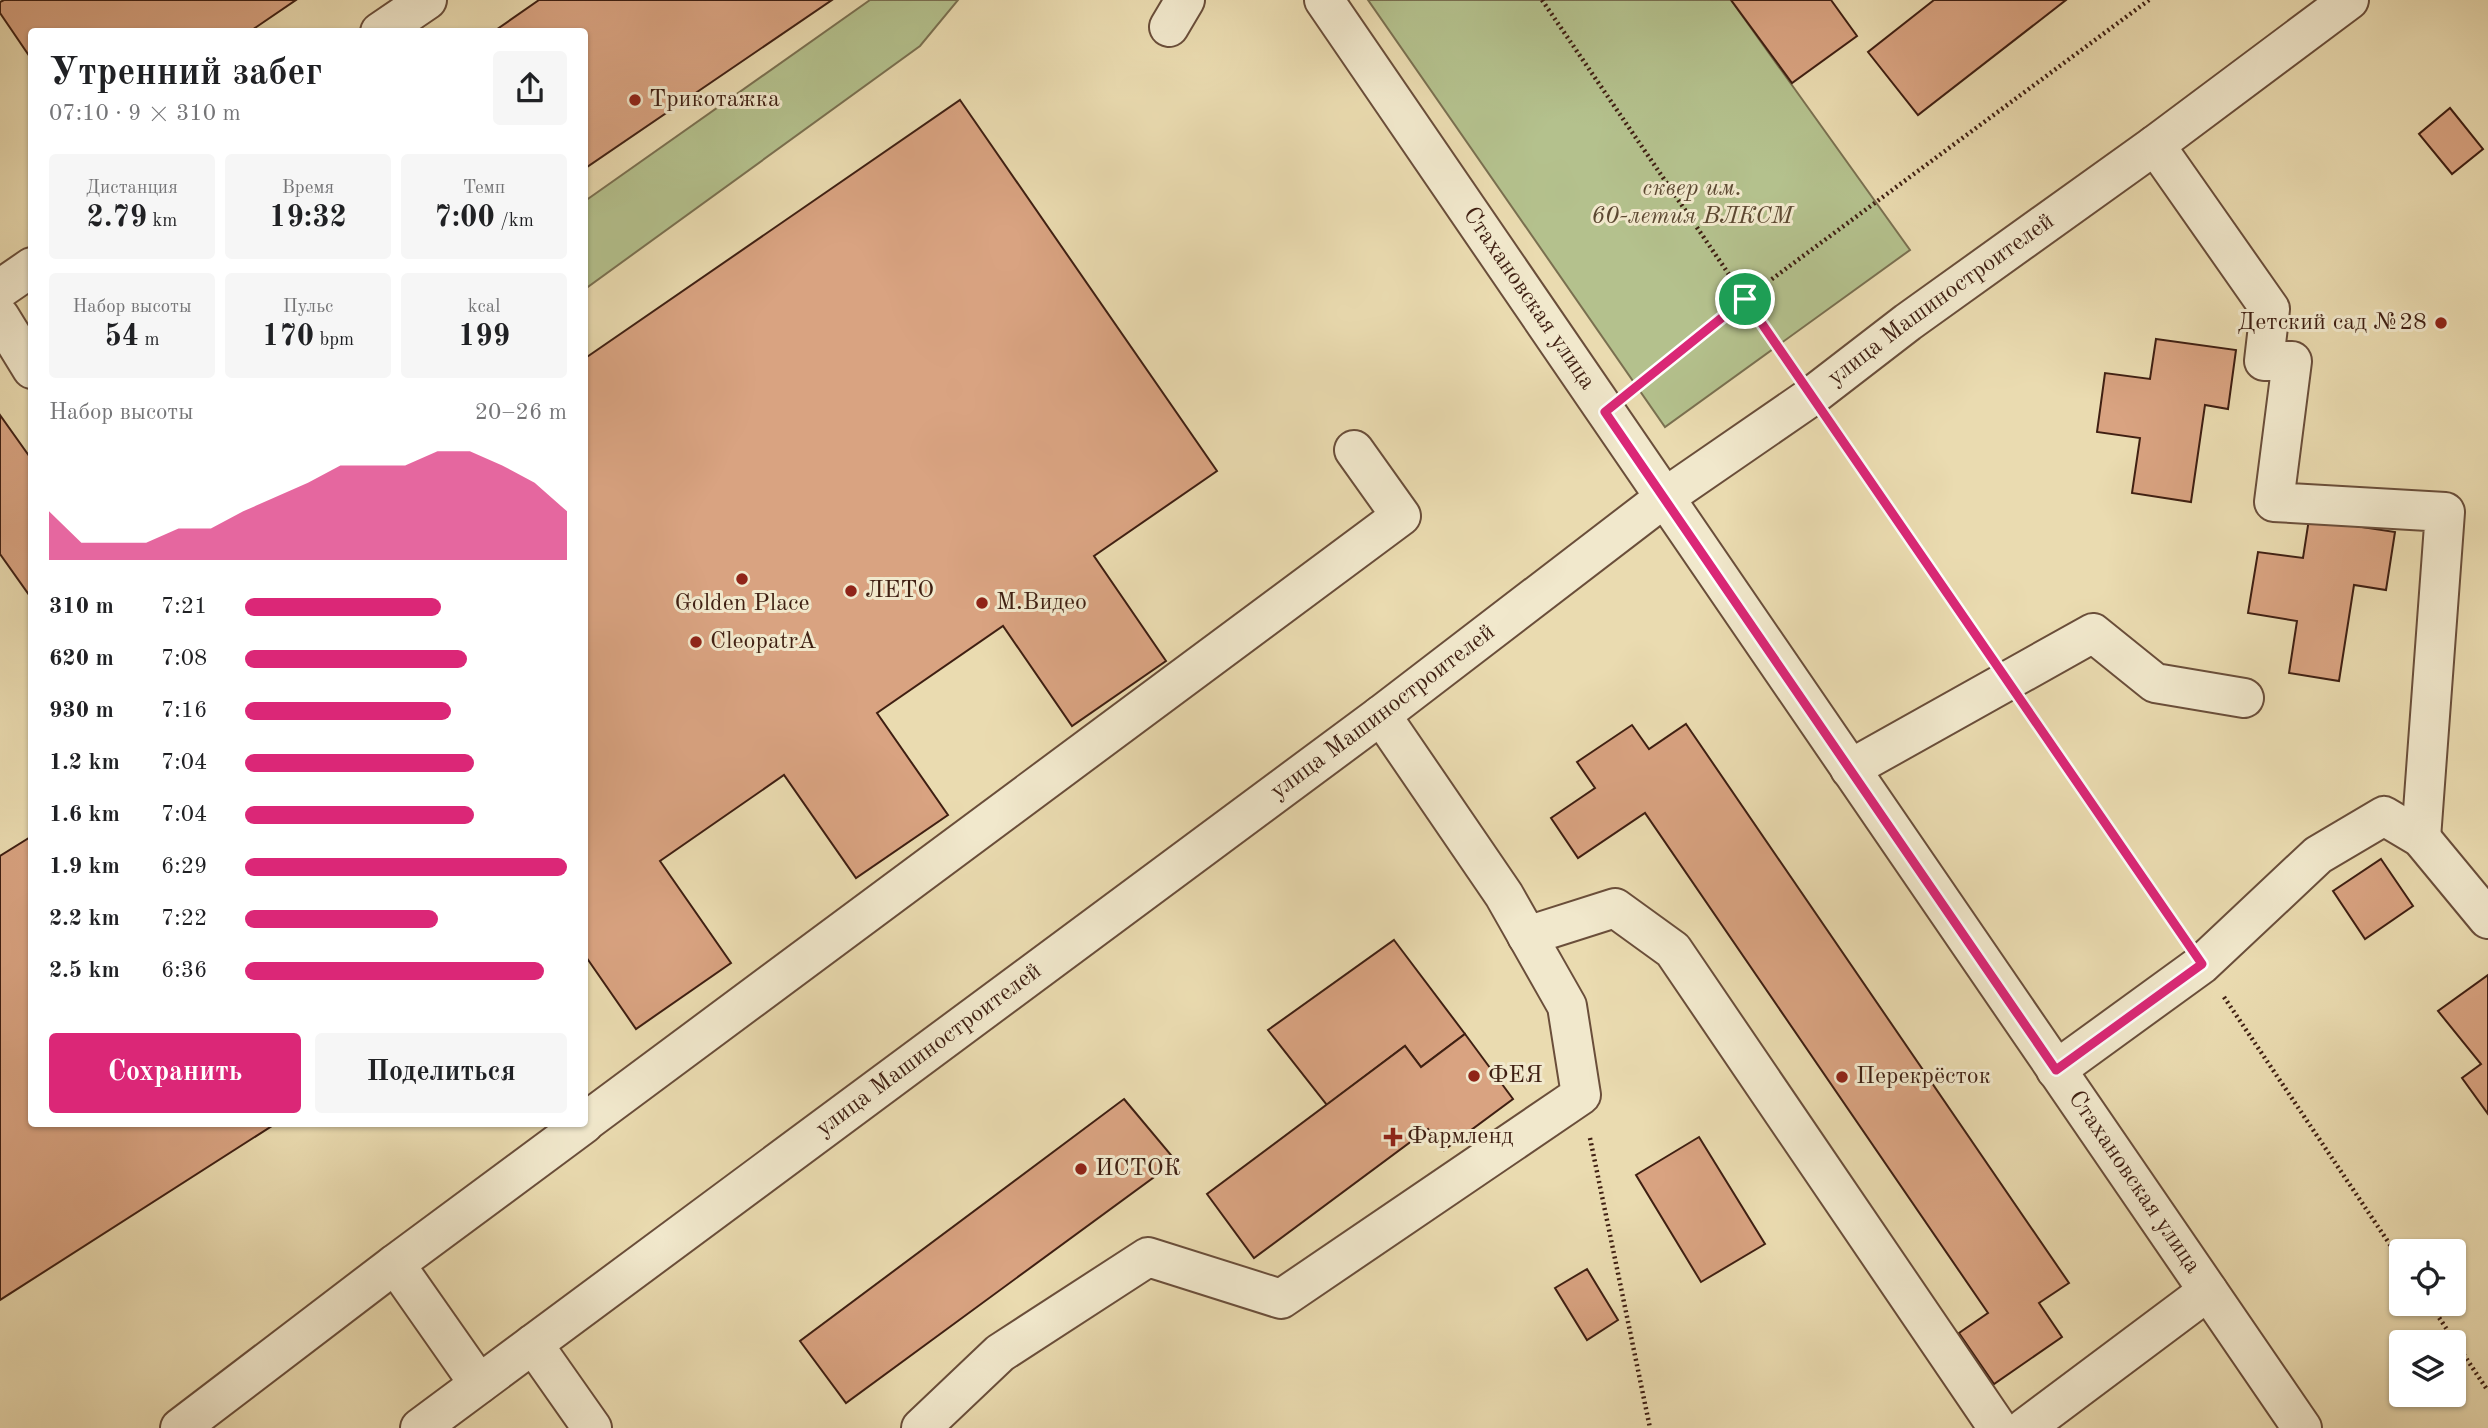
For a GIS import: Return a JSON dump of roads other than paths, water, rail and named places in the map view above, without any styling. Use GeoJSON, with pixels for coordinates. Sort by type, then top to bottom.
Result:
{"type":"FeatureCollection","features":[{"type":"Feature","properties":{"kind":"street"},"geometry":{"type":"LineString","coordinates":[[386,28],[427,0]]}},
{"type":"Feature","properties":{"kind":"street","name":"Стахановская улица"},"geometry":{"type":"LineString","coordinates":[[1324,0],[2302,1428]]}},
{"type":"Feature","properties":{"kind":"street","name":"улица Машиностроителей"},"geometry":{"type":"LineString","coordinates":[[420,1428],[1381,715],[1664,498],[1812,396],[1908,322],[2155,145],[2349,0]]}},
{"type":"Feature","properties":{"kind":"street"},"geometry":{"type":"LineString","coordinates":[[2155,145],[2270,309],[2264,361],[2292,361],[2274,502],[2445,512],[2421,838]]}},
{"type":"Feature","properties":{"kind":"street"},"geometry":{"type":"LineString","coordinates":[[0,289],[28,270]]}},
{"type":"Feature","properties":{"kind":"street"},"geometry":{"type":"LineString","coordinates":[[0,317],[28,362]]}},
{"type":"Feature","properties":{"kind":"street"},"geometry":{"type":"LineString","coordinates":[[588,1120],[1401,516],[1354,450]]}},
{"type":"Feature","properties":{"kind":"street"},"geometry":{"type":"LineString","coordinates":[[1850,769],[2093,633],[2155,683],[2244,698]]}},
{"type":"Feature","properties":{"kind":"street"},"geometry":{"type":"LineString","coordinates":[[920,1428],[1000,1353],[1148,1257],[1281,1299],[1581,1095],[1567,1006],[1504,895],[1381,715]]}},
{"type":"Feature","properties":{"kind":"street"},"geometry":{"type":"LineString","coordinates":[[2056,1070],[2202,964],[2318,855],[2384,816],[2421,838],[2488,919]]}},
{"type":"Feature","properties":{"kind":"street"},"geometry":{"type":"LineString","coordinates":[[1527,936],[1615,908],[1673,950],[1998,1428]]}},
{"type":"Feature","properties":{"kind":"street"},"geometry":{"type":"LineString","coordinates":[[180,1428],[579,1127]]}},
{"type":"Feature","properties":{"kind":"street"},"geometry":{"type":"LineString","coordinates":[[395,1264],[479,1384]]}},
{"type":"Feature","properties":{"kind":"street"},"geometry":{"type":"LineString","coordinates":[[2025,1428],[2208,1291]]}},
{"type":"Feature","properties":{"kind":"street"},"geometry":{"type":"LineString","coordinates":[[533,1344],[592,1428]]}},
{"type":"Feature","properties":{"kind":"place","name":"Трикотажка"},"geometry":{"type":"Point","coordinates":[635,100]}},
{"type":"Feature","properties":{"kind":"place","name":"Детский сад №28"},"geometry":{"type":"Point","coordinates":[2441,323]}},
{"type":"Feature","properties":{"kind":"place","name":"Golden Place"},"geometry":{"type":"Point","coordinates":[742,579]}},
{"type":"Feature","properties":{"kind":"place","name":"ЛЕТО"},"geometry":{"type":"Point","coordinates":[851,591]}},
{"type":"Feature","properties":{"kind":"place","name":"М.Видео"},"geometry":{"type":"Point","coordinates":[982,603]}},
{"type":"Feature","properties":{"kind":"place","name":"CleopatrA"},"geometry":{"type":"Point","coordinates":[696,642]}},
{"type":"Feature","properties":{"kind":"place","name":"ФЕЯ"},"geometry":{"type":"Point","coordinates":[1474,1076]}},
{"type":"Feature","properties":{"kind":"place","name":"Перекрёсток"},"geometry":{"type":"Point","coordinates":[1842,1077]}},
{"type":"Feature","properties":{"kind":"place","name":"Фармленд"},"geometry":{"type":"Point","coordinates":[1393,1137]}},
{"type":"Feature","properties":{"kind":"place","name":"ИСТОК"},"geometry":{"type":"Point","coordinates":[1081,1169]}},
{"type":"Feature","properties":{"kind":"park label","name":"сквер им. 60-летия ВЛКСМ"},"geometry":{"type":"Point","coordinates":[1692,203]}}]}
